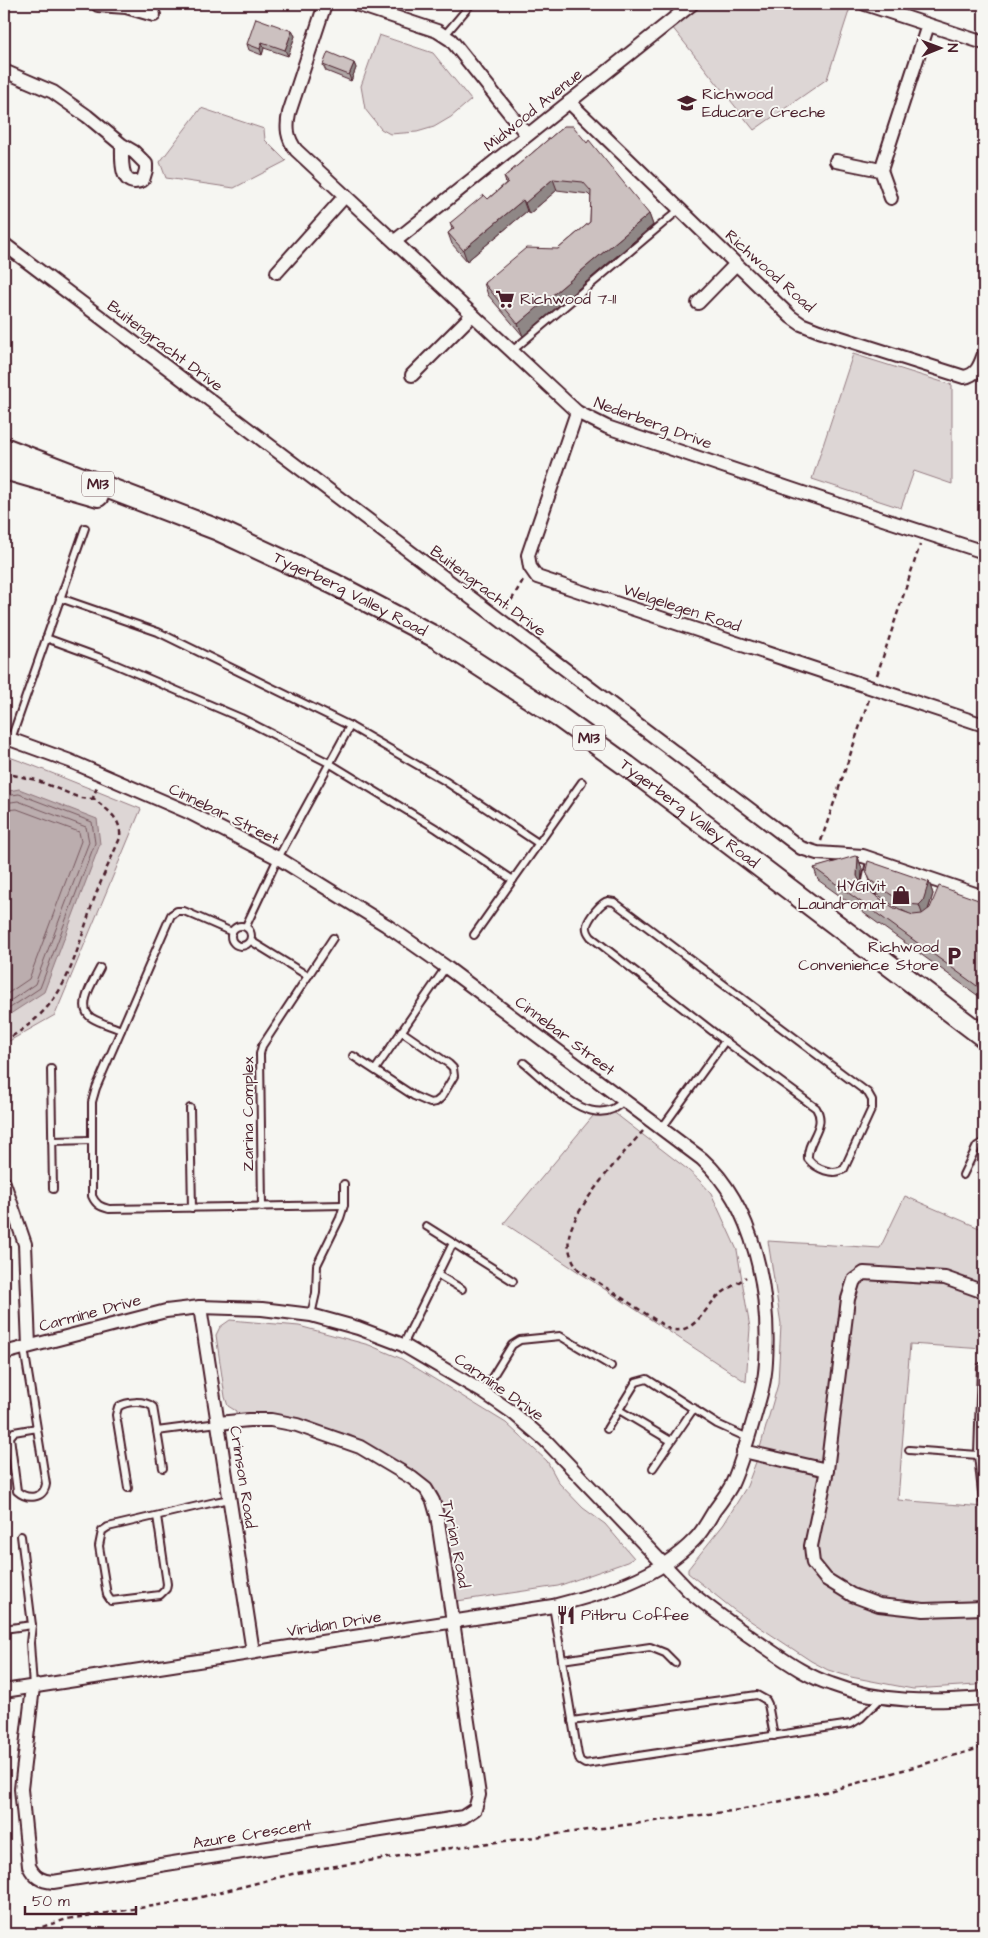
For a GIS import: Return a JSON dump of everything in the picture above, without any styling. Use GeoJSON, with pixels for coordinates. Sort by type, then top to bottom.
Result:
{"type":"FeatureCollection","features":[{"type":"Feature","properties":{"kind":"main road","name":"Tygerberg Valley Road"},"geometry":{"type":"LineString","coordinates":[[4,448],[218,530],[334,584],[437,638],[559,717],[627,766],[984,1037]]}},
{"type":"Feature","properties":{"kind":"main road","name":"Tygerberg Valley Road"},"geometry":{"type":"LineString","coordinates":[[4,469],[85,493],[192,520]]}},
{"type":"Feature","properties":{"kind":"street","name":"Nederberg Drive"},"geometry":{"type":"LineString","coordinates":[[325,4],[287,123],[288,135],[296,150],[577,412],[607,427],[984,552]]}},
{"type":"Feature","properties":{"kind":"street"},"geometry":{"type":"LineString","coordinates":[[356,4],[437,31],[450,40],[527,135]]}},
{"type":"Feature","properties":{"kind":"street","name":"Midwood Avenue"},"geometry":{"type":"LineString","coordinates":[[395,242],[692,4]]}},
{"type":"Feature","properties":{"kind":"street"},"geometry":{"type":"LineString","coordinates":[[865,4],[899,9],[928,25],[984,43]]}},
{"type":"Feature","properties":{"kind":"street"},"geometry":{"type":"LineString","coordinates":[[98,5],[126,5],[154,15]]}},
{"type":"Feature","properties":{"kind":"street"},"geometry":{"type":"LineString","coordinates":[[891,198],[881,170],[928,25]]}},
{"type":"Feature","properties":{"kind":"street"},"geometry":{"type":"LineString","coordinates":[[4,71],[53,92],[87,116],[122,145]]}},
{"type":"Feature","properties":{"kind":"street","name":"Richwood Road"},"geometry":{"type":"LineString","coordinates":[[569,102],[791,316],[810,328],[964,377],[974,374],[984,354]]}},
{"type":"Feature","properties":{"kind":"street"},"geometry":{"type":"LineString","coordinates":[[836,161],[881,170]]}},
{"type":"Feature","properties":{"kind":"street"},"geometry":{"type":"LineString","coordinates":[[277,272],[345,196]]}},
{"type":"Feature","properties":{"kind":"street","name":"Buitengracht Drive"},"geometry":{"type":"LineString","coordinates":[[4,244],[801,848],[817,853],[852,855],[870,859],[940,887],[984,897]]}},
{"type":"Feature","properties":{"kind":"street"},"geometry":{"type":"LineString","coordinates":[[698,303],[736,264]]}},
{"type":"Feature","properties":{"kind":"street"},"geometry":{"type":"LineString","coordinates":[[412,375],[472,315]]}},
{"type":"Feature","properties":{"kind":"street"},"geometry":{"type":"LineString","coordinates":[[530,568],[528,555],[577,412]]}},
{"type":"Feature","properties":{"kind":"street","name":"Welgelegen Road"},"geometry":{"type":"LineString","coordinates":[[530,568],[537,577],[984,725]]}},
{"type":"Feature","properties":{"kind":"street","name":"Cinnebar Street"},"geometry":{"type":"LineString","coordinates":[[7,738],[70,762],[188,812],[278,858],[386,925],[446,967],[662,1128],[702,1159],[720,1178],[739,1211],[753,1248],[759,1272],[765,1310],[766,1362],[763,1388],[731,1485],[695,1539],[679,1554],[663,1564]]}},
{"type":"Feature","properties":{"kind":"street"},"geometry":{"type":"LineString","coordinates":[[4,1184],[25,1244],[26,1347]]}},
{"type":"Feature","properties":{"kind":"street"},"geometry":{"type":"LineString","coordinates":[[984,1292],[945,1278],[864,1273],[854,1280],[848,1300],[827,1470],[810,1546],[813,1564],[826,1579],[852,1595],[879,1605],[924,1610],[984,1608]]}},
{"type":"Feature","properties":{"kind":"street","name":"Carmine Drive"},"geometry":{"type":"LineString","coordinates":[[4,1353],[166,1310],[200,1307],[262,1309],[311,1315],[358,1328],[403,1345],[512,1412],[546,1440],[676,1579],[712,1611],[814,1678],[831,1685],[882,1697],[914,1701],[984,1698]]}},
{"type":"Feature","properties":{"kind":"street","name":"Crimson Road"},"geometry":{"type":"LineString","coordinates":[[200,1307],[253,1652]]}},
{"type":"Feature","properties":{"kind":"street","name":"Tyrian Road"},"geometry":{"type":"LineString","coordinates":[[218,1423],[271,1420],[297,1425],[360,1447],[412,1478],[426,1489],[434,1501],[437,1515],[453,1622]]}},
{"type":"Feature","properties":{"kind":"street"},"geometry":{"type":"LineString","coordinates":[[743,1452],[827,1470]]}},
{"type":"Feature","properties":{"kind":"street","name":"Viridian Drive"},"geometry":{"type":"LineString","coordinates":[[4,1691],[553,1606],[623,1586],[643,1577],[663,1564]]}},
{"type":"Feature","properties":{"kind":"street","name":"Azure Crescent"},"geometry":{"type":"LineString","coordinates":[[33,1687],[21,1789],[29,1866],[36,1877],[52,1882],[468,1816],[475,1809],[479,1795],[453,1622]]}},
{"type":"Feature","properties":{"kind":"lane"},"geometry":{"type":"LineString","coordinates":[[444,36],[471,4]]}},
{"type":"Feature","properties":{"kind":"lane"},"geometry":{"type":"LineString","coordinates":[[512,351],[680,208]]}},
{"type":"Feature","properties":{"kind":"lane"},"geometry":{"type":"LineString","coordinates":[[7,738],[46,638],[85,528]]}},
{"type":"Feature","properties":{"kind":"lane"},"geometry":{"type":"LineString","coordinates":[[60,598],[158,632],[350,726],[445,781],[538,843]]}},
{"type":"Feature","properties":{"kind":"lane"},"geometry":{"type":"LineString","coordinates":[[46,638],[98,657],[240,718],[329,763],[437,829],[513,880]]}},
{"type":"Feature","properties":{"kind":"lane"},"geometry":{"type":"LineString","coordinates":[[246,926],[278,858],[350,726]]}},
{"type":"Feature","properties":{"kind":"lane"},"geometry":{"type":"LineString","coordinates":[[474,935],[582,782]]}},
{"type":"Feature","properties":{"kind":"lane"},"geometry":{"type":"LineString","coordinates":[[870,859],[865,885],[870,895],[878,900]]}},
{"type":"Feature","properties":{"kind":"lane"},"geometry":{"type":"LineString","coordinates":[[603,902],[614,902],[868,1093],[872,1100],[872,1108],[844,1169],[838,1172],[830,1172],[808,1159],[808,1152],[820,1124],[820,1115],[816,1108],[725,1042],[590,937],[587,923],[603,902]]}},
{"type":"Feature","properties":{"kind":"lane"},"geometry":{"type":"LineString","coordinates":[[232,932],[181,910],[171,915],[92,1102],[92,1196],[98,1206],[109,1209],[344,1205]]}},
{"type":"Feature","properties":{"kind":"lane"},"geometry":{"type":"LineString","coordinates":[[238,926],[246,926],[252,933],[251,941],[246,945],[236,946],[231,937],[232,932],[238,926]]}},
{"type":"Feature","properties":{"kind":"lane","name":"Zarina Complex"},"geometry":{"type":"LineString","coordinates":[[262,1207],[260,1054],[262,1046],[332,938]]}},
{"type":"Feature","properties":{"kind":"lane"},"geometry":{"type":"LineString","coordinates":[[251,941],[308,976]]}},
{"type":"Feature","properties":{"kind":"lane"},"geometry":{"type":"LineString","coordinates":[[375,1070],[446,967]]}},
{"type":"Feature","properties":{"kind":"lane"},"geometry":{"type":"LineString","coordinates":[[100,968],[86,999],[86,1012],[90,1017],[121,1030]]}},
{"type":"Feature","properties":{"kind":"lane"},"geometry":{"type":"LineString","coordinates":[[353,1056],[424,1101],[436,1102],[441,1098],[454,1076],[453,1068],[401,1032]]}},
{"type":"Feature","properties":{"kind":"lane"},"geometry":{"type":"LineString","coordinates":[[662,1128],[725,1042]]}},
{"type":"Feature","properties":{"kind":"lane"},"geometry":{"type":"LineString","coordinates":[[524,1063],[572,1102],[585,1109],[606,1112],[620,1105],[624,1100]]}},
{"type":"Feature","properties":{"kind":"lane"},"geometry":{"type":"LineString","coordinates":[[51,1069],[53,1189]]}},
{"type":"Feature","properties":{"kind":"lane"},"geometry":{"type":"LineString","coordinates":[[190,1108],[192,1208]]}},
{"type":"Feature","properties":{"kind":"lane"},"geometry":{"type":"LineString","coordinates":[[52,1141],[92,1140]]}},
{"type":"Feature","properties":{"kind":"lane"},"geometry":{"type":"LineString","coordinates":[[963,1175],[977,1146],[984,1142]]}},
{"type":"Feature","properties":{"kind":"lane"},"geometry":{"type":"LineString","coordinates":[[311,1315],[316,1293],[317,1265],[323,1249],[335,1230],[344,1205],[344,1184]]}},
{"type":"Feature","properties":{"kind":"lane"},"geometry":{"type":"LineString","coordinates":[[426,1226],[513,1282]]}},
{"type":"Feature","properties":{"kind":"lane"},"geometry":{"type":"LineString","coordinates":[[403,1345],[453,1243]]}},
{"type":"Feature","properties":{"kind":"lane"},"geometry":{"type":"LineString","coordinates":[[438,1275],[462,1289]]}},
{"type":"Feature","properties":{"kind":"lane"},"geometry":{"type":"LineString","coordinates":[[482,1392],[512,1345],[520,1340],[560,1336],[611,1366]]}},
{"type":"Feature","properties":{"kind":"lane"},"geometry":{"type":"LineString","coordinates":[[26,1347],[46,1484],[45,1490],[39,1496],[27,1497],[17,1491],[10,1437],[14,1432],[37,1428]]}},
{"type":"Feature","properties":{"kind":"lane"},"geometry":{"type":"LineString","coordinates":[[982,1367],[981,1431],[978,1455],[983,1502]]}},
{"type":"Feature","properties":{"kind":"lane"},"geometry":{"type":"LineString","coordinates":[[607,1429],[636,1382],[647,1379],[717,1424],[748,1438]]}},
{"type":"Feature","properties":{"kind":"lane"},"geometry":{"type":"LineString","coordinates":[[128,1488],[116,1415],[118,1406],[143,1402],[153,1406],[164,1468]]}},
{"type":"Feature","properties":{"kind":"lane"},"geometry":{"type":"LineString","coordinates":[[653,1468],[694,1408]]}},
{"type":"Feature","properties":{"kind":"lane"},"geometry":{"type":"LineString","coordinates":[[619,1410],[671,1442]]}},
{"type":"Feature","properties":{"kind":"lane"},"geometry":{"type":"LineString","coordinates":[[157,1431],[218,1423]]}},
{"type":"Feature","properties":{"kind":"lane"},"geometry":{"type":"LineString","coordinates":[[909,1450],[978,1455]]}},
{"type":"Feature","properties":{"kind":"lane"},"geometry":{"type":"LineString","coordinates":[[157,1516],[168,1584],[166,1589],[160,1595],[111,1601],[107,1595],[99,1546],[102,1531],[108,1527],[157,1516],[230,1500]]}},
{"type":"Feature","properties":{"kind":"lane"},"geometry":{"type":"LineString","coordinates":[[21,1536],[32,1625],[30,1643],[33,1687]]}},
{"type":"Feature","properties":{"kind":"lane"},"geometry":{"type":"LineString","coordinates":[[553,1606],[578,1755],[580,1761],[585,1764],[851,1724],[865,1714],[882,1697]]}},
{"type":"Feature","properties":{"kind":"lane"},"geometry":{"type":"LineString","coordinates":[[4,1629],[32,1625]]}},
{"type":"Feature","properties":{"kind":"lane"},"geometry":{"type":"LineString","coordinates":[[562,1660],[650,1647],[665,1653],[675,1663]]}},
{"type":"Feature","properties":{"kind":"lane"},"geometry":{"type":"LineString","coordinates":[[572,1721],[758,1695],[766,1700],[768,1704],[774,1736]]}},
{"type":"Feature","properties":{"kind":"path"},"geometry":{"type":"LineString","coordinates":[[500,620],[530,568]]}},
{"type":"Feature","properties":{"kind":"path"},"geometry":{"type":"LineString","coordinates":[[4,773],[36,780],[80,798],[93,798],[116,819],[121,828],[120,838],[94,899],[79,948],[55,997],[42,1014],[4,1041]]}},
{"type":"Feature","properties":{"kind":"path"},"geometry":{"type":"LineString","coordinates":[[93,798],[97,787]]}},
{"type":"Feature","properties":{"kind":"path"},"geometry":{"type":"LineString","coordinates":[[643,1131],[594,1191],[572,1227],[568,1242],[569,1250],[578,1269],[669,1329],[674,1330],[684,1330],[690,1327],[718,1297],[746,1277]]}},
{"type":"Feature","properties":{"kind":"path"},"geometry":{"type":"LineString","coordinates":[[26,1934],[67,1919],[186,1901],[292,1874],[324,1868],[464,1846],[738,1810],[828,1790],[984,1747]]}},
{"type":"Feature","properties":{"kind":"shaded area"},"geometry":{"type":"Polygon","coordinates":[[[701,4],[851,5],[827,79],[754,130],[672,27],[701,4]]]}},
{"type":"Feature","properties":{"kind":"shaded area"},"geometry":{"type":"Polygon","coordinates":[[[379,35],[433,53],[471,100],[451,117],[434,127],[417,132],[390,134],[381,129],[365,109],[361,86],[379,35]]]}},
{"type":"Feature","properties":{"kind":"shaded area"},"geometry":{"type":"Polygon","coordinates":[[[201,108],[264,129],[265,140],[286,161],[234,188],[166,178],[160,162],[201,108]]]}},
{"type":"Feature","properties":{"kind":"shaded area"},"geometry":{"type":"Polygon","coordinates":[[[853,354],[952,385],[952,484],[914,471],[901,508],[812,479],[853,354]]]}},
{"type":"Feature","properties":{"kind":"shaded area"},"geometry":{"type":"Polygon","coordinates":[[[4,755],[141,809],[55,1015],[4,1044],[4,755]]]}},
{"type":"Feature","properties":{"kind":"shaded area"},"geometry":{"type":"Polygon","coordinates":[[[603,1104],[687,1169],[711,1193],[737,1250],[750,1328],[746,1382],[504,1223],[603,1104]]]}},
{"type":"Feature","properties":{"kind":"shaded area"},"geometry":{"type":"Polygon","coordinates":[[[905,1196],[984,1230],[984,1349],[910,1344],[898,1500],[984,1507],[984,1682],[976,1685],[913,1689],[851,1677],[828,1670],[811,1661],[734,1610],[688,1573],[688,1569],[724,1524],[747,1486],[756,1462],[778,1384],[781,1324],[768,1241],[880,1248],[905,1196]]]}},
{"type":"Feature","properties":{"kind":"shaded area"},"geometry":{"type":"Polygon","coordinates":[[[230,1320],[299,1326],[369,1345],[400,1358],[506,1423],[547,1461],[559,1483],[583,1508],[605,1524],[634,1558],[558,1586],[457,1601],[440,1500],[431,1484],[350,1435],[284,1416],[236,1414],[236,1411],[228,1406],[216,1335],[220,1327],[230,1320]]]}},
{"type":"Feature","properties":{"kind":"water"},"geometry":{"type":"Polygon","coordinates":[[[19,789],[97,819],[100,844],[44,992],[4,1018],[4,792],[19,789]]]}},
{"type":"Feature","properties":{"kind":"building"},"geometry":{"type":"Polygon","coordinates":[[[4,4],[9,4],[4,17],[4,4]]]}},
{"type":"Feature","properties":{"kind":"building"},"geometry":{"type":"Polygon","coordinates":[[[256,18],[292,31],[285,50],[262,42],[260,49],[247,44],[256,18]]]}},
{"type":"Feature","properties":{"kind":"building"},"geometry":{"type":"Polygon","coordinates":[[[328,52],[354,63],[349,75],[323,65],[328,52]]]}},
{"type":"Feature","properties":{"kind":"building"},"geometry":{"type":"Polygon","coordinates":[[[564,126],[573,126],[587,143],[589,140],[649,214],[518,324],[484,283],[526,248],[558,249],[590,222],[591,191],[583,182],[553,179],[525,203],[523,200],[463,250],[448,233],[454,228],[450,223],[484,195],[488,199],[508,182],[504,177],[564,126]]]}},
{"type":"Feature","properties":{"kind":"building","name":"Richwood Convenience Store"},"geometry":{"type":"Polygon","coordinates":[[[855,856],[858,857],[857,876],[863,887],[894,908],[913,915],[922,914],[930,908],[939,886],[984,902],[984,991],[814,868],[855,856]]]}},
{"type":"Feature","properties":{"kind":"building"},"geometry":{"type":"Polygon","coordinates":[[[868,861],[929,882],[923,901],[919,905],[907,904],[870,880],[866,870],[868,861]]]}},
{"type":"Feature","properties":{"kind":"place","name":"Richwood Educare Creche"},"geometry":{"type":"Point","coordinates":[687,103]}},
{"type":"Feature","properties":{"kind":"place","name":"Richwood 7-11"},"geometry":{"type":"Point","coordinates":[505,299]}},
{"type":"Feature","properties":{"kind":"place","name":"HYGIvit Laundromat"},"geometry":{"type":"Point","coordinates":[901,895]}},
{"type":"Feature","properties":{"kind":"place","name":"Richwood Convenience Store"},"geometry":{"type":"Point","coordinates":[954,956]}},
{"type":"Feature","properties":{"kind":"place","name":"Pitbru Coffee"},"geometry":{"type":"Point","coordinates":[566,1615]}}]}
